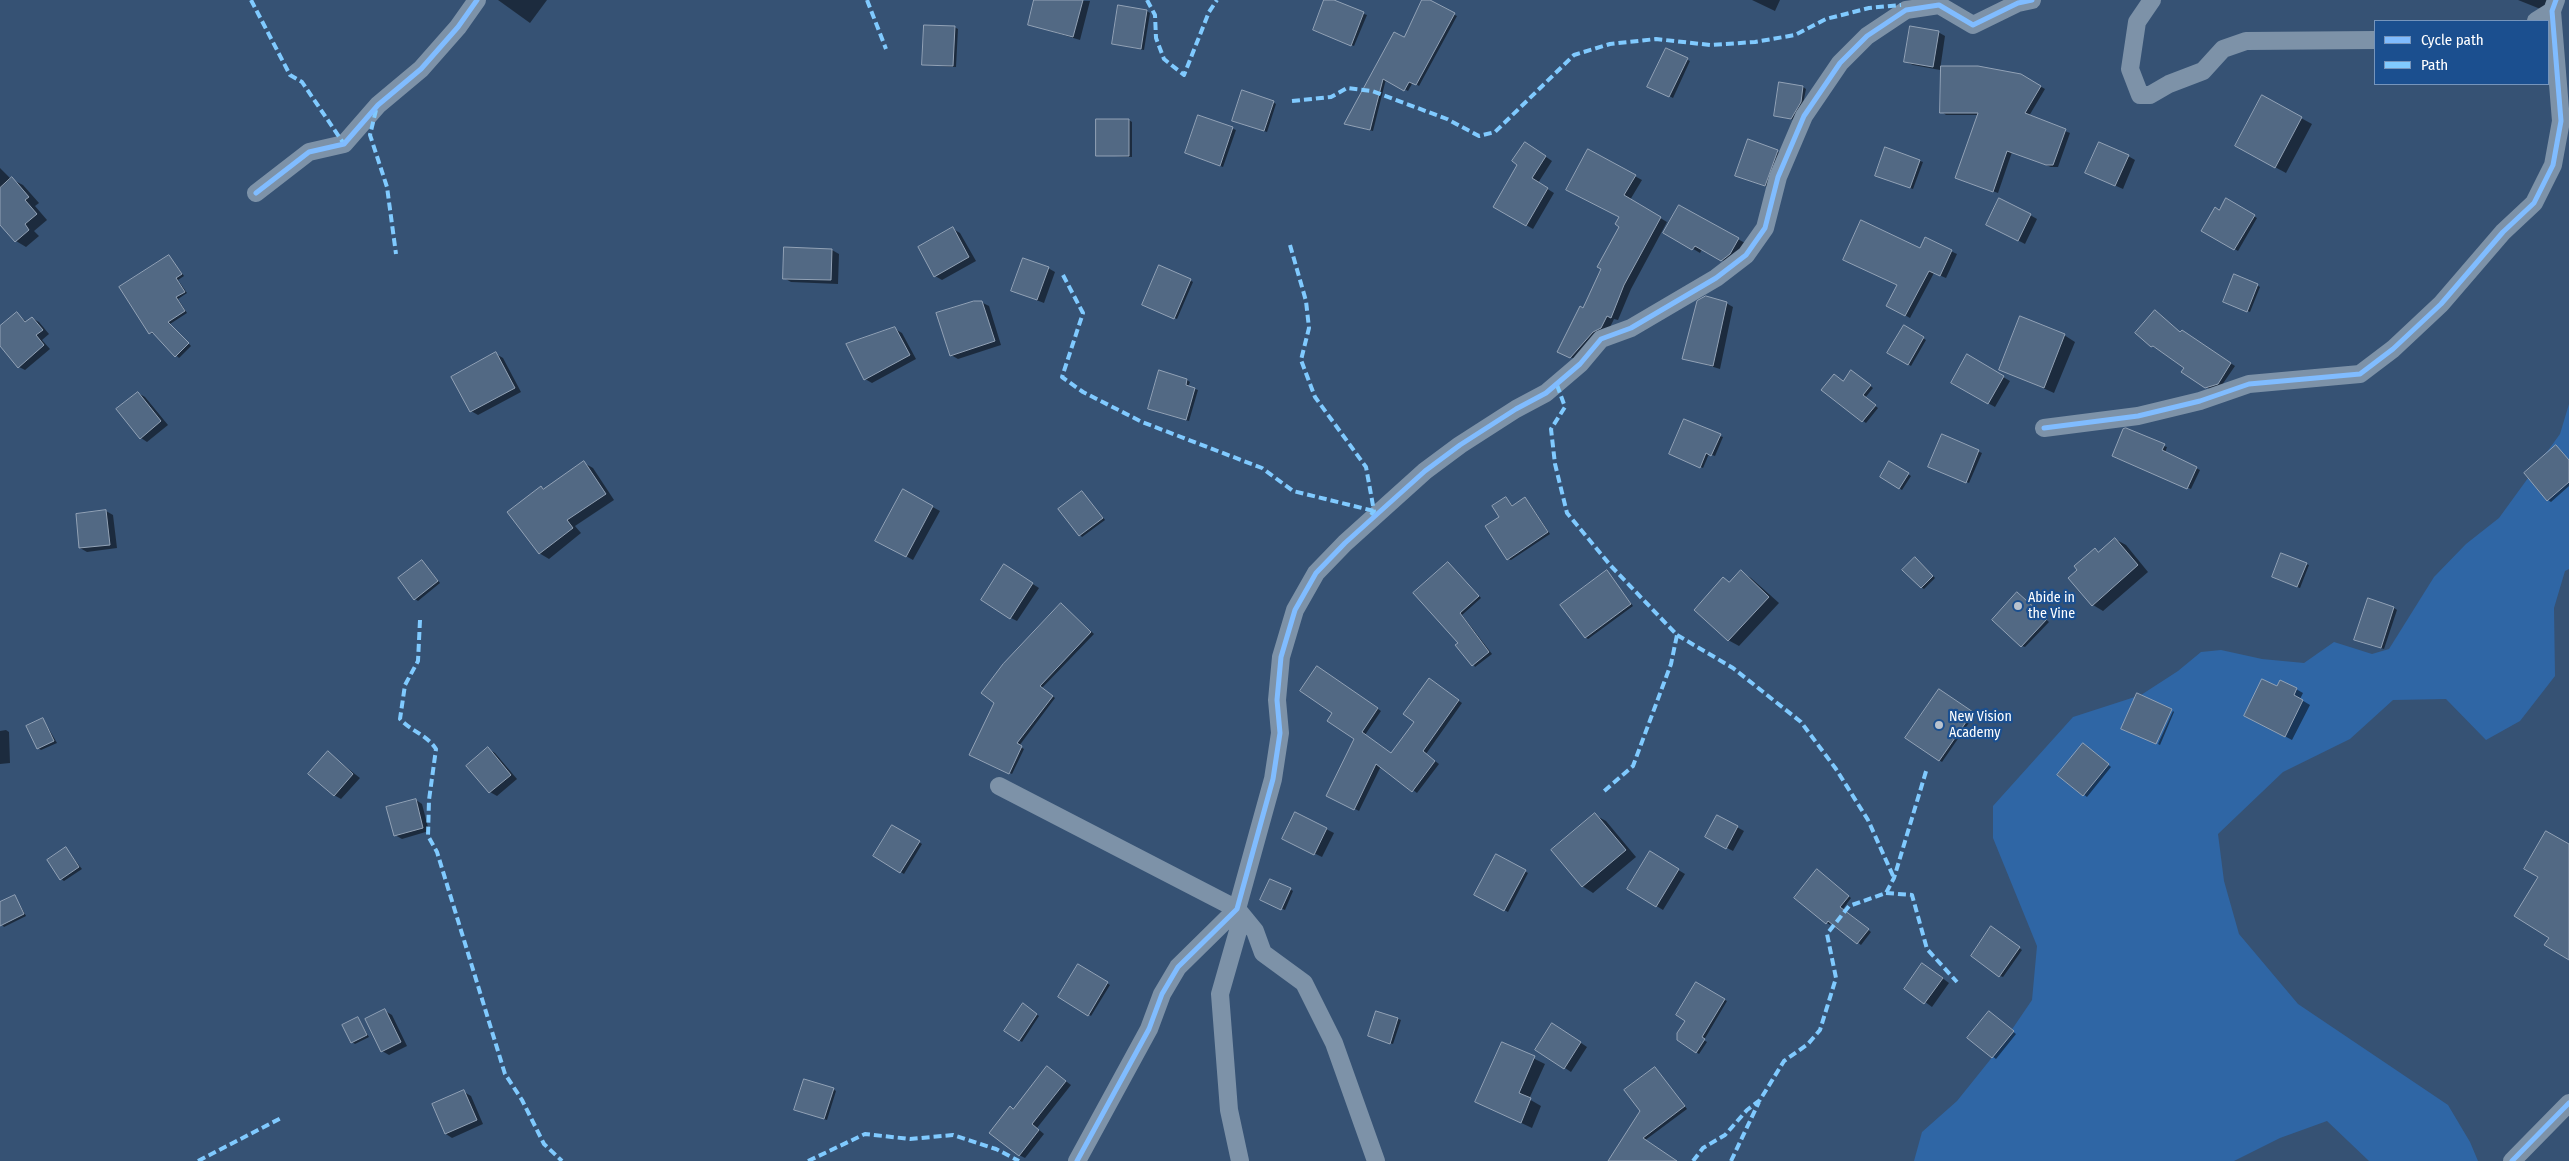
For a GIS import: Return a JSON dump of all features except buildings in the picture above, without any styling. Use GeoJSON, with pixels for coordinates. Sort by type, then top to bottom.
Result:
{"type":"FeatureCollection","features":[{"type":"Feature","properties":{"kind":"street"},"geometry":{"type":"LineString","coordinates":[[256,193],[309,152],[344,144],[378,105],[421,69],[458,27],[477,0]]}},
{"type":"Feature","properties":{"kind":"street"},"geometry":{"type":"LineString","coordinates":[[1240,1161],[1228,1110],[1220,994],[1274,770],[1280,733],[1277,700],[1281,657],[1295,610],[1316,573],[1345,543],[1425,471],[1460,444],[1516,409],[1546,393],[1580,364],[1601,339],[1631,328],[1716,278],[1746,255],[1765,228],[1778,177],[1804,116],[1840,63],[1867,36],[1906,10],[1939,5],[1973,25],[2018,4],[2032,0]]}},
{"type":"Feature","properties":{"kind":"street"},"geometry":{"type":"LineString","coordinates":[[2152,0],[2137,22],[2130,69],[2140,95],[2150,96],[2169,84],[2202,71],[2223,49],[2246,41],[2374,40]]}},
{"type":"Feature","properties":{"kind":"street"},"geometry":{"type":"LineString","coordinates":[[2537,20],[2554,6]]}},
{"type":"Feature","properties":{"kind":"street"},"geometry":{"type":"LineString","coordinates":[[2044,428],[2138,416],[2200,401],[2249,384],[2360,374],[2393,349],[2441,304],[2503,232],[2534,202],[2553,165],[2561,121],[2554,6]]}},
{"type":"Feature","properties":{"kind":"street"},"geometry":{"type":"LineString","coordinates":[[999,786],[1239,913],[1255,930],[1263,953],[1304,983],[1334,1043],[1376,1161]]}},
{"type":"Feature","properties":{"kind":"street"},"geometry":{"type":"LineString","coordinates":[[1077,1161],[1149,1029],[1162,994],[1178,967],[1239,913]]}},
{"type":"Feature","properties":{"kind":"street"},"geometry":{"type":"LineString","coordinates":[[2512,1161],[2569,1103]]}},
{"type":"Feature","properties":{"kind":"shaded area"},"geometry":{"type":"Polygon","coordinates":[[[2569,404],[2569,569],[2565,571],[2554,608],[2555,676],[2520,721],[2486,740],[2446,699],[2393,700],[2350,739],[2283,772],[2218,834],[2224,881],[2239,934],[2298,1004],[2448,1105],[2470,1142],[2478,1161],[2369,1161],[2327,1121],[2280,1138],[2234,1161],[1914,1161],[1922,1132],[1957,1101],[1998,1050],[2032,1000],[2037,946],[1993,838],[1993,806],[2073,717],[2141,695],[2178,671],[2201,652],[2221,650],[2262,659],[2304,663],[2334,642],[2372,654],[2389,649],[2434,577],[2466,544],[2499,518],[2560,434],[2569,404]]]}},
{"type":"Feature","properties":{"kind":"marked path"},"geometry":{"type":"LineString","coordinates":[[251,0],[290,75],[302,82],[344,144]]}},
{"type":"Feature","properties":{"kind":"marked path"},"geometry":{"type":"LineString","coordinates":[[867,0],[886,49]]}},
{"type":"Feature","properties":{"kind":"marked path"},"geometry":{"type":"LineString","coordinates":[[1147,0],[1155,15],[1156,38],[1164,59],[1184,75],[1209,12],[1217,0]]}},
{"type":"Feature","properties":{"kind":"marked path"},"geometry":{"type":"LineString","coordinates":[[1292,101],[1331,97],[1347,88],[1372,91],[1447,119],[1479,136],[1495,132],[1574,55],[1610,44],[1656,39],[1710,45],[1755,42],[1795,35],[1826,19],[1869,8],[1901,5]]}},
{"type":"Feature","properties":{"kind":"marked path"},"geometry":{"type":"LineString","coordinates":[[376,110],[370,135],[387,187],[396,254]]}},
{"type":"Feature","properties":{"kind":"marked path"},"geometry":{"type":"LineString","coordinates":[[1290,245],[1306,301],[1309,328],[1301,360],[1315,397],[1366,467],[1374,511],[1371,515]]}},
{"type":"Feature","properties":{"kind":"marked path"},"geometry":{"type":"LineString","coordinates":[[1063,275],[1083,313],[1062,377],[1083,392],[1142,422],[1262,468],[1293,491],[1374,511]]}},
{"type":"Feature","properties":{"kind":"marked path"},"geometry":{"type":"LineString","coordinates":[[1557,385],[1565,407],[1551,429],[1555,464],[1567,513],[1611,566],[1677,635],[1671,664],[1633,766],[1603,792]]}},
{"type":"Feature","properties":{"kind":"marked path"},"geometry":{"type":"LineString","coordinates":[[420,620],[418,661],[405,685],[400,719],[428,740],[436,749],[429,800],[428,836],[437,852],[505,1074],[522,1100],[544,1144],[562,1161]]}},
{"type":"Feature","properties":{"kind":"marked path"},"geometry":{"type":"LineString","coordinates":[[1677,635],[1733,668],[1801,722],[1836,769],[1868,820],[1894,878]]}},
{"type":"Feature","properties":{"kind":"marked path"},"geometry":{"type":"LineString","coordinates":[[1693,1161],[1703,1148],[1725,1135],[1747,1110],[1760,1100],[1784,1061],[1808,1044],[1820,1030],[1836,978],[1827,934],[1849,906],[1886,893],[1894,878],[1927,768]]}},
{"type":"Feature","properties":{"kind":"marked path"},"geometry":{"type":"LineString","coordinates":[[1886,893],[1912,895],[1927,949],[1957,982]]}},
{"type":"Feature","properties":{"kind":"marked path"},"geometry":{"type":"LineString","coordinates":[[1731,1161],[1759,1102]]}},
{"type":"Feature","properties":{"kind":"marked path"},"geometry":{"type":"LineString","coordinates":[[198,1161],[283,1117]]}},
{"type":"Feature","properties":{"kind":"marked path"},"geometry":{"type":"LineString","coordinates":[[808,1161],[865,1134],[910,1139],[953,1135],[996,1149],[1019,1161]]}},
{"type":"Feature","properties":{"kind":"cycle path"},"geometry":{"type":"LineString","coordinates":[[256,193],[309,152],[344,144],[378,105],[421,69],[458,27],[477,0]]}},
{"type":"Feature","properties":{"kind":"cycle path"},"geometry":{"type":"LineString","coordinates":[[1077,1161],[1149,1029],[1162,994],[1178,967],[1237,909],[1273,779],[1280,733],[1277,700],[1281,657],[1295,610],[1316,573],[1345,543],[1425,471],[1460,445],[1516,409],[1546,393],[1580,364],[1601,339],[1631,328],[1716,278],[1746,255],[1765,228],[1778,177],[1804,116],[1840,63],[1867,36],[1906,10],[1939,5],[1973,25],[2018,3],[2032,0]]}},
{"type":"Feature","properties":{"kind":"cycle path"},"geometry":{"type":"LineString","coordinates":[[2044,428],[2138,416],[2200,401],[2249,384],[2360,374],[2393,349],[2441,304],[2503,232],[2534,203],[2553,165],[2561,121],[2552,11],[2556,0]]}},
{"type":"Feature","properties":{"kind":"cycle path"},"geometry":{"type":"LineString","coordinates":[[2512,1161],[2569,1103]]}},
{"type":"Feature","properties":{"kind":"place","name":"Abide in the Vine"},"geometry":{"type":"Point","coordinates":[2018,606]}},
{"type":"Feature","properties":{"kind":"place","name":"New Vision Academy"},"geometry":{"type":"Point","coordinates":[1939,725]}}]}
